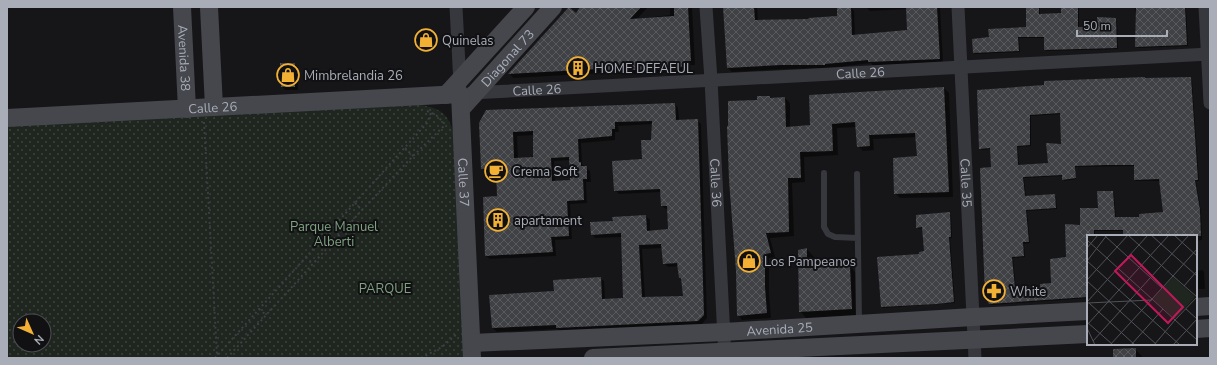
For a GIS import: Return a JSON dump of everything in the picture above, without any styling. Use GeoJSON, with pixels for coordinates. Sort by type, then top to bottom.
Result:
{"type":"FeatureCollection","features":[{"type":"Feature","properties":{"kind":"main road","name":"Avenida 38"},"geometry":{"type":"LineString","coordinates":[[182,7],[187,108]]}},
{"type":"Feature","properties":{"kind":"main road","name":"Avenida 38"},"geometry":{"type":"LineString","coordinates":[[209,7],[213,114]]}},
{"type":"Feature","properties":{"kind":"main road","name":"Diagonal 73"},"geometry":{"type":"LineString","coordinates":[[461,94],[526,7]]}},
{"type":"Feature","properties":{"kind":"main road","name":"Diagonal 73"},"geometry":{"type":"LineString","coordinates":[[461,94],[553,7]]}},
{"type":"Feature","properties":{"kind":"main road","name":"Calle 26"},"geometry":{"type":"LineString","coordinates":[[7,118],[187,108],[213,114],[461,94]]}},
{"type":"Feature","properties":{"kind":"main road","name":"Calle 37"},"geometry":{"type":"LineString","coordinates":[[461,94],[468,344]]}},
{"type":"Feature","properties":{"kind":"main road"},"geometry":{"type":"LineString","coordinates":[[1197,306],[1210,306]]}},
{"type":"Feature","properties":{"kind":"main road","name":"Avenida 25"},"geometry":{"type":"LineString","coordinates":[[468,344],[724,332],[973,317],[1087,312]]}},
{"type":"Feature","properties":{"kind":"main road"},"geometry":{"type":"LineString","coordinates":[[1197,329],[1210,328]]}},
{"type":"Feature","properties":{"kind":"main road","name":"Avenida 25"},"geometry":{"type":"LineString","coordinates":[[593,358],[725,355],[974,339],[1087,334]]}},
{"type":"Feature","properties":{"kind":"street","name":"Calle 37"},"geometry":{"type":"LineString","coordinates":[[456,7],[461,94]]}},
{"type":"Feature","properties":{"kind":"street","name":"Calle 36"},"geometry":{"type":"LineString","coordinates":[[706,7],[725,355]]}},
{"type":"Feature","properties":{"kind":"street","name":"Calle 35"},"geometry":{"type":"LineString","coordinates":[[958,7],[975,358]]}},
{"type":"Feature","properties":{"kind":"street"},"geometry":{"type":"LineString","coordinates":[[1205,7],[1209,54],[1210,103]]}},
{"type":"Feature","properties":{"kind":"street","name":"Calle 26"},"geometry":{"type":"LineString","coordinates":[[461,94],[1209,54]]}},
{"type":"Feature","properties":{"kind":"lane"},"geometry":{"type":"LineString","coordinates":[[824,173],[824,227],[828,234],[835,237],[858,238]]}},
{"type":"Feature","properties":{"kind":"lane"},"geometry":{"type":"LineString","coordinates":[[858,174],[859,324]]}},
{"type":"Feature","properties":{"kind":"path"},"geometry":{"type":"LineString","coordinates":[[422,110],[431,112],[445,125],[447,129]]}},
{"type":"Feature","properties":{"kind":"path"},"geometry":{"type":"LineString","coordinates":[[216,357],[427,123],[431,112]]}},
{"type":"Feature","properties":{"kind":"path"},"geometry":{"type":"LineString","coordinates":[[213,114],[204,120],[216,357]]}},
{"type":"Feature","properties":{"kind":"path"},"geometry":{"type":"LineString","coordinates":[[228,358],[362,210],[413,156],[445,125]]}},
{"type":"Feature","properties":{"kind":"path"},"geometry":{"type":"LineString","coordinates":[[405,148],[413,156]]}},
{"type":"Feature","properties":{"kind":"path"},"geometry":{"type":"LineString","coordinates":[[355,203],[362,210]]}},
{"type":"Feature","properties":{"kind":"path"},"geometry":{"type":"LineString","coordinates":[[306,257],[313,264]]}},
{"type":"Feature","properties":{"kind":"path"},"geometry":{"type":"LineString","coordinates":[[259,309],[266,315]]}},
{"type":"Feature","properties":{"kind":"path"},"geometry":{"type":"LineString","coordinates":[[421,358],[442,347],[468,344]]}},
{"type":"Feature","properties":{"kind":"green space","name":"Parque Manuel Alberti"},"geometry":{"type":"Polygon","coordinates":[[[415,104],[431,107],[447,117],[455,139],[464,358],[7,358],[7,124],[415,104]]]}},
{"type":"Feature","properties":{"kind":"building"},"geometry":{"type":"Polygon","coordinates":[[[569,7],[576,13],[580,7],[641,7],[630,19],[674,16],[674,7],[688,7],[691,61],[684,61],[684,67],[637,70],[599,69],[508,74],[569,7]]]}},
{"type":"Feature","properties":{"kind":"building"},"geometry":{"type":"Polygon","coordinates":[[[723,7],[754,7],[755,20],[809,19],[808,18],[837,16],[837,7],[851,7],[852,35],[907,30],[906,7],[937,7],[940,59],[868,62],[868,60],[825,65],[781,65],[727,68],[723,7]]]}},
{"type":"Feature","properties":{"kind":"building"},"geometry":{"type":"Polygon","coordinates":[[[1026,7],[1039,7],[1039,14],[1061,13],[1061,7],[1078,7],[1078,27],[1098,27],[1097,17],[1116,18],[1117,48],[1044,50],[1044,37],[1018,37],[1019,51],[973,53],[972,39],[989,37],[988,29],[1026,27],[1026,7]]]}},
{"type":"Feature","properties":{"kind":"building"},"geometry":{"type":"Polygon","coordinates":[[[1136,7],[1185,7],[1187,45],[1135,47],[1136,7]]]}},
{"type":"Feature","properties":{"kind":"building","name":"Mimbrelandia 26"},"geometry":{"type":"Polygon","coordinates":[[[280,63],[295,63],[295,87],[281,87],[280,63]]]}},
{"type":"Feature","properties":{"kind":"building"},"geometry":{"type":"Polygon","coordinates":[[[1145,77],[1191,77],[1198,180],[1195,180],[1200,210],[1201,236],[1123,235],[1123,230],[1094,230],[1094,235],[1087,235],[1087,297],[989,304],[985,296],[980,168],[991,167],[990,148],[979,149],[977,90],[1044,85],[1044,81],[1145,77]],[[1060,113],[1030,115],[1030,145],[1017,146],[1018,165],[1048,163],[1046,143],[1061,144],[1060,113]],[[1134,165],[1075,166],[1076,178],[1062,180],[1062,175],[1023,177],[1025,196],[1055,194],[1056,208],[1026,210],[1029,242],[1023,242],[1024,256],[1012,257],[1015,288],[1040,287],[1040,284],[1051,283],[1050,259],[1066,257],[1065,224],[1080,225],[1080,208],[1098,208],[1097,191],[1113,191],[1115,217],[1139,217],[1139,214],[1163,212],[1159,179],[1134,180],[1134,165]]]}},
{"type":"Feature","properties":{"kind":"building"},"geometry":{"type":"Polygon","coordinates":[[[944,87],[949,192],[894,194],[893,158],[917,156],[915,133],[869,135],[870,146],[857,147],[855,122],[832,124],[833,151],[800,152],[801,178],[788,178],[789,232],[766,233],[771,253],[765,254],[767,313],[737,316],[736,271],[729,180],[727,126],[728,101],[757,100],[757,96],[770,96],[770,98],[785,97],[786,127],[810,125],[809,95],[944,87]]]}},
{"type":"Feature","properties":{"kind":"building"},"geometry":{"type":"Polygon","coordinates":[[[675,103],[676,120],[698,119],[704,315],[698,321],[556,328],[556,325],[492,328],[489,295],[554,291],[553,280],[601,277],[602,299],[623,298],[621,233],[591,235],[590,222],[613,221],[612,217],[646,215],[647,231],[668,229],[667,206],[661,206],[660,189],[614,191],[612,161],[642,159],[641,140],[651,140],[652,121],[615,122],[615,129],[612,129],[612,136],[578,139],[579,162],[581,162],[581,166],[587,166],[587,179],[583,179],[584,200],[567,201],[569,236],[551,237],[553,252],[485,256],[483,197],[497,196],[496,168],[481,169],[479,123],[486,110],[675,103]],[[533,131],[513,132],[514,158],[533,157],[533,131]],[[569,157],[551,158],[552,181],[570,180],[569,157]],[[661,244],[639,245],[642,297],[683,296],[681,278],[679,278],[677,263],[663,264],[661,244]]]}},
{"type":"Feature","properties":{"kind":"building"},"geometry":{"type":"Polygon","coordinates":[[[950,212],[951,237],[949,237],[954,302],[881,307],[877,257],[919,254],[919,252],[924,251],[922,227],[916,228],[916,215],[950,212]]]}},
{"type":"Feature","properties":{"kind":"building"},"geometry":{"type":"Polygon","coordinates":[[[807,248],[807,268],[850,266],[852,309],[799,312],[798,250],[807,248]]]}},
{"type":"Feature","properties":{"kind":"building"},"geometry":{"type":"Polygon","coordinates":[[[1136,348],[1136,358],[1113,358],[1113,349],[1136,348]]]}},
{"type":"Feature","properties":{"kind":"place","name":"Quinelas"},"geometry":{"type":"Point","coordinates":[426,40]}},
{"type":"Feature","properties":{"kind":"place","name":"HOME DEFAEUL"},"geometry":{"type":"Point","coordinates":[578,68]}},
{"type":"Feature","properties":{"kind":"place","name":"Mimbrelandia 26"},"geometry":{"type":"Point","coordinates":[288,75]}},
{"type":"Feature","properties":{"kind":"place","name":"Crema Soft"},"geometry":{"type":"Point","coordinates":[496,171]}},
{"type":"Feature","properties":{"kind":"place","name":"apartament"},"geometry":{"type":"Point","coordinates":[498,220]}},
{"type":"Feature","properties":{"kind":"place","name":"Los Pampeanos"},"geometry":{"type":"Point","coordinates":[749,261]}},
{"type":"Feature","properties":{"kind":"place","name":"White"},"geometry":{"type":"Point","coordinates":[994,291]}},
{"type":"Feature","properties":{"kind":"park label","name":"PARQUE"},"geometry":{"type":"Point","coordinates":[385,288]}}]}
